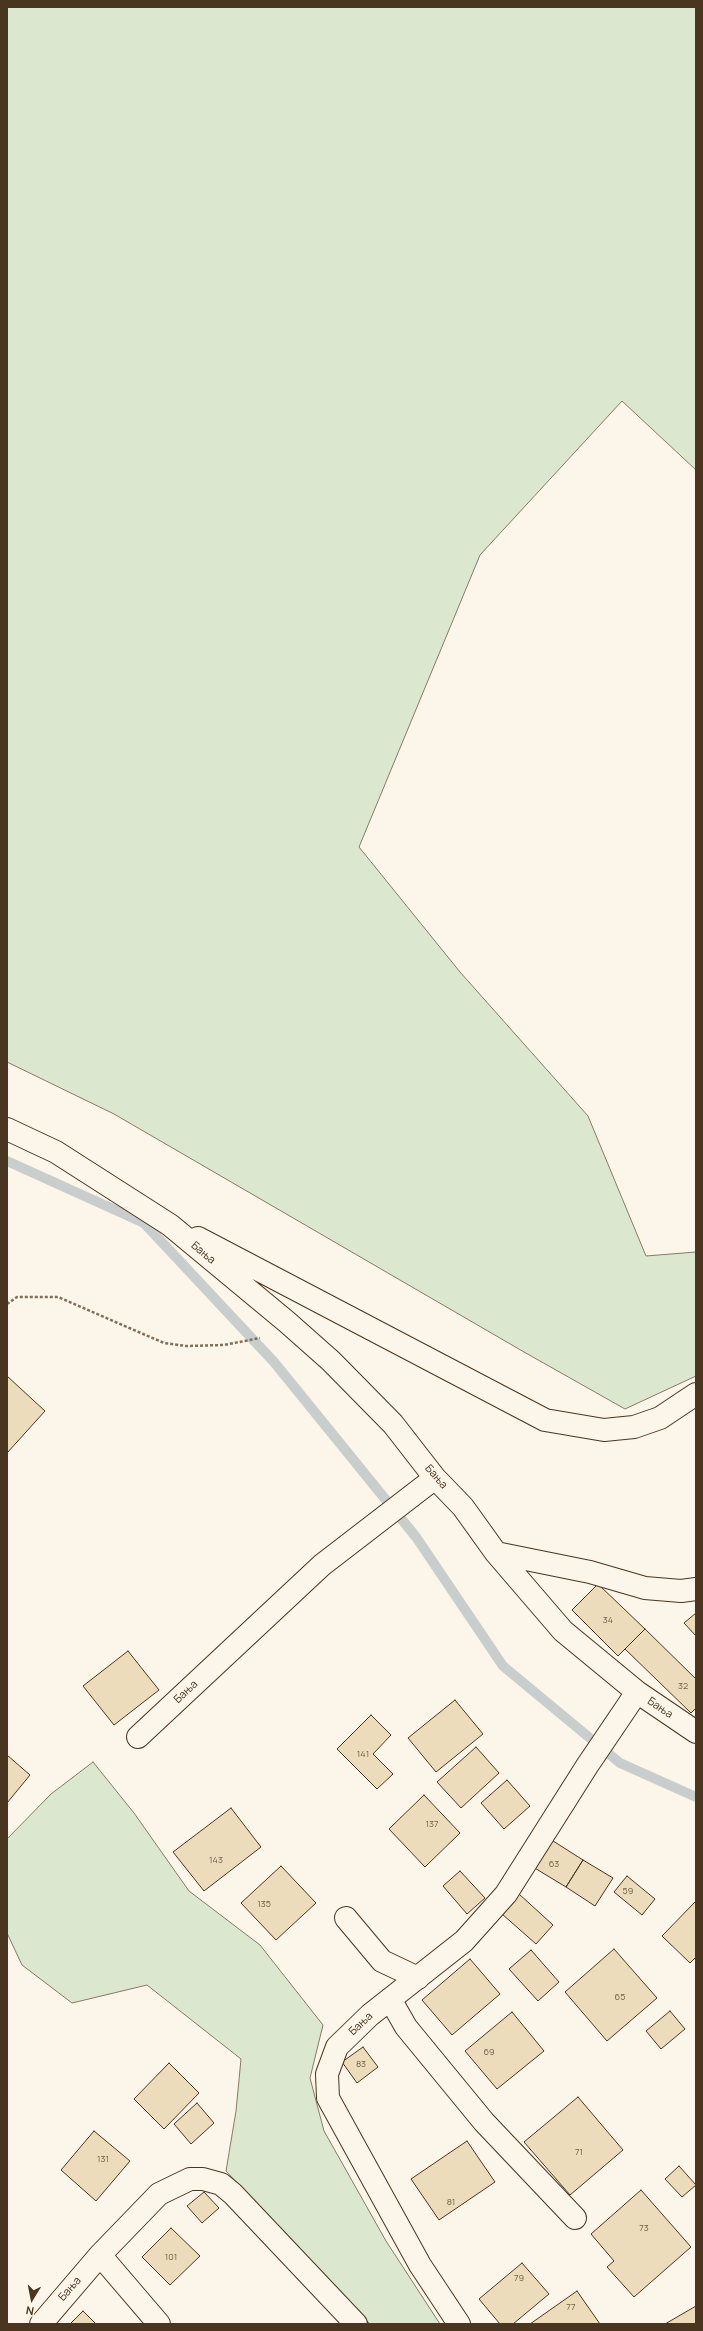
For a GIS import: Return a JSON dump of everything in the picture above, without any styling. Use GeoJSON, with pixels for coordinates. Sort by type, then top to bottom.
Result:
{"type":"FeatureCollection","features":[{"type":"Feature","properties":{"kind":"street","name":"Бања"},"geometry":{"type":"LineString","coordinates":[[7,1129],[56,1152],[170,1225],[331,1361],[393,1424],[435,1478],[463,1507],[496,1553],[563,1631],[637,1692],[696,1732]]}},
{"type":"Feature","properties":{"kind":"street","name":"Бања"},"geometry":{"type":"LineString","coordinates":[[170,1225],[228,1252],[545,1420],[604,1430],[634,1427],[660,1418],[696,1394]]}},
{"type":"Feature","properties":{"kind":"street","name":"Бања"},"geometry":{"type":"LineString","coordinates":[[138,1737],[322,1565],[379,1523],[435,1478]]}},
{"type":"Feature","properties":{"kind":"street"},"geometry":{"type":"LineString","coordinates":[[496,1553],[590,1572],[645,1588],[681,1591],[696,1590]]}},
{"type":"Feature","properties":{"kind":"street","name":"Бања"},"geometry":{"type":"LineString","coordinates":[[459,2324],[420,2265],[328,2098],[327,2074],[337,2047],[390,1999],[464,1941],[506,1894],[587,1766],[637,1692]]}},
{"type":"Feature","properties":{"kind":"street"},"geometry":{"type":"LineString","coordinates":[[346,1918],[382,1961],[418,1978]]}},
{"type":"Feature","properties":{"kind":"street"},"geometry":{"type":"LineString","coordinates":[[390,1999],[406,2027],[484,2122],[575,2218]]}},
{"type":"Feature","properties":{"kind":"street","name":"Бања"},"geometry":{"type":"LineString","coordinates":[[41,2324],[100,2255],[159,2194],[190,2179],[221,2184],[233,2194],[356,2324]]}},
{"type":"Feature","properties":{"kind":"street"},"geometry":{"type":"LineString","coordinates":[[100,2255],[159,2324]]}},
{"type":"Feature","properties":{"kind":"path"},"geometry":{"type":"LineString","coordinates":[[7,1304],[17,1297],[58,1297],[164,1343],[186,1346],[224,1345],[264,1338]]}},
{"type":"Feature","properties":{"kind":"green space"},"geometry":{"type":"Polygon","coordinates":[[[7,7],[696,7],[696,470],[622,401],[480,555],[359,847],[460,972],[588,1116],[646,1256],[696,1252],[696,1376],[625,1409],[114,1114],[7,1062],[7,7]]]}},
{"type":"Feature","properties":{"kind":"green space"},"geometry":{"type":"Polygon","coordinates":[[[93,1762],[134,1813],[189,1891],[260,1945],[323,2025],[310,2078],[324,2131],[386,2241],[440,2324],[370,2324],[226,2171],[236,2111],[241,2059],[147,1985],[72,2003],[22,1965],[7,1933],[7,1839],[51,1794],[93,1762]]]}},
{"type":"Feature","properties":{"kind":"building"},"geometry":{"type":"Polygon","coordinates":[[[7,1376],[45,1411],[7,1453],[7,1376]]]}},
{"type":"Feature","properties":{"kind":"building"},"geometry":{"type":"Polygon","coordinates":[[[598,1584],[645,1629],[618,1656],[572,1610],[598,1584]]]}},
{"type":"Feature","properties":{"kind":"building"},"geometry":{"type":"Polygon","coordinates":[[[696,1613],[696,1636],[684,1623],[696,1613]]]}},
{"type":"Feature","properties":{"kind":"building"},"geometry":{"type":"Polygon","coordinates":[[[645,1629],[696,1679],[696,1708],[691,1713],[625,1649],[645,1629]]]}},
{"type":"Feature","properties":{"kind":"building"},"geometry":{"type":"Polygon","coordinates":[[[128,1651],[159,1690],[114,1725],[83,1686],[128,1651]]]}},
{"type":"Feature","properties":{"kind":"building"},"geometry":{"type":"Polygon","coordinates":[[[455,1700],[483,1734],[436,1772],[408,1738],[455,1700]]]}},
{"type":"Feature","properties":{"kind":"building"},"geometry":{"type":"Polygon","coordinates":[[[371,1715],[391,1735],[373,1754],[393,1774],[377,1789],[337,1749],[371,1715]]]}},
{"type":"Feature","properties":{"kind":"building"},"geometry":{"type":"Polygon","coordinates":[[[476,1747],[499,1773],[461,1808],[437,1782],[476,1747]]]}},
{"type":"Feature","properties":{"kind":"building"},"geometry":{"type":"Polygon","coordinates":[[[7,1755],[30,1775],[7,1803],[7,1755]]]}},
{"type":"Feature","properties":{"kind":"building"},"geometry":{"type":"Polygon","coordinates":[[[507,1780],[530,1806],[504,1829],[481,1803],[507,1780]]]}},
{"type":"Feature","properties":{"kind":"building"},"geometry":{"type":"Polygon","coordinates":[[[424,1795],[460,1833],[425,1867],[389,1829],[424,1795]]]}},
{"type":"Feature","properties":{"kind":"building"},"geometry":{"type":"Polygon","coordinates":[[[231,1808],[261,1847],[204,1891],[173,1852],[231,1808]]]}},
{"type":"Feature","properties":{"kind":"building"},"geometry":{"type":"Polygon","coordinates":[[[550,1839],[583,1860],[566,1887],[533,1867],[550,1839]]]}},
{"type":"Feature","properties":{"kind":"building"},"geometry":{"type":"Polygon","coordinates":[[[583,1860],[613,1878],[595,1906],[566,1887],[583,1860]]]}},
{"type":"Feature","properties":{"kind":"building"},"geometry":{"type":"Polygon","coordinates":[[[281,1866],[316,1903],[276,1940],[241,1903],[281,1866]]]}},
{"type":"Feature","properties":{"kind":"building"},"geometry":{"type":"Polygon","coordinates":[[[460,1871],[485,1898],[467,1914],[443,1886],[460,1871]]]}},
{"type":"Feature","properties":{"kind":"building"},"geometry":{"type":"Polygon","coordinates":[[[627,1876],[655,1899],[642,1915],[614,1892],[627,1876]]]}},
{"type":"Feature","properties":{"kind":"building"},"geometry":{"type":"Polygon","coordinates":[[[519,1894],[553,1925],[536,1944],[502,1914],[519,1894]]]}},
{"type":"Feature","properties":{"kind":"building"},"geometry":{"type":"Polygon","coordinates":[[[696,1901],[696,1957],[690,1963],[662,1936],[696,1901]]]}},
{"type":"Feature","properties":{"kind":"building"},"geometry":{"type":"Polygon","coordinates":[[[614,1949],[657,1998],[607,2041],[565,1992],[614,1949]]]}},
{"type":"Feature","properties":{"kind":"building"},"geometry":{"type":"Polygon","coordinates":[[[531,1950],[559,1982],[538,2001],[509,1969],[531,1950]]]}},
{"type":"Feature","properties":{"kind":"building"},"geometry":{"type":"Polygon","coordinates":[[[470,1959],[500,1994],[452,2035],[422,2000],[470,1959]]]}},
{"type":"Feature","properties":{"kind":"building"},"geometry":{"type":"Polygon","coordinates":[[[670,2011],[685,2029],[661,2049],[646,2031],[670,2011]]]}},
{"type":"Feature","properties":{"kind":"building"},"geometry":{"type":"Polygon","coordinates":[[[512,2012],[544,2051],[497,2089],[465,2051],[512,2012]]]}},
{"type":"Feature","properties":{"kind":"building"},"geometry":{"type":"Polygon","coordinates":[[[363,2047],[378,2067],[357,2083],[342,2062],[363,2047]]]}},
{"type":"Feature","properties":{"kind":"building"},"geometry":{"type":"Polygon","coordinates":[[[169,2063],[199,2093],[164,2129],[134,2099],[169,2063]]]}},
{"type":"Feature","properties":{"kind":"building"},"geometry":{"type":"Polygon","coordinates":[[[578,2097],[623,2150],[570,2195],[524,2142],[578,2097]]]}},
{"type":"Feature","properties":{"kind":"building"},"geometry":{"type":"Polygon","coordinates":[[[197,2103],[214,2123],[191,2144],[174,2124],[197,2103]]]}},
{"type":"Feature","properties":{"kind":"building"},"geometry":{"type":"Polygon","coordinates":[[[94,2131],[130,2161],[96,2201],[61,2170],[94,2131]]]}},
{"type":"Feature","properties":{"kind":"building"},"geometry":{"type":"Polygon","coordinates":[[[467,2141],[495,2182],[439,2220],[411,2179],[467,2141]]]}},
{"type":"Feature","properties":{"kind":"building"},"geometry":{"type":"Polygon","coordinates":[[[679,2166],[696,2185],[682,2197],[665,2179],[679,2166]]]}},
{"type":"Feature","properties":{"kind":"building"},"geometry":{"type":"Polygon","coordinates":[[[641,2190],[691,2247],[634,2297],[607,2267],[614,2261],[591,2234],[641,2190]]]}},
{"type":"Feature","properties":{"kind":"building"},"geometry":{"type":"Polygon","coordinates":[[[204,2192],[219,2208],[202,2223],[187,2206],[204,2192]]]}},
{"type":"Feature","properties":{"kind":"building"},"geometry":{"type":"Polygon","coordinates":[[[171,2228],[200,2256],[170,2285],[142,2257],[171,2228]]]}},
{"type":"Feature","properties":{"kind":"building"},"geometry":{"type":"Polygon","coordinates":[[[522,2263],[549,2294],[513,2324],[500,2324],[479,2299],[522,2263]]]}},
{"type":"Feature","properties":{"kind":"building"},"geometry":{"type":"Polygon","coordinates":[[[577,2291],[600,2324],[530,2324],[577,2291]]]}},
{"type":"Feature","properties":{"kind":"building"},"geometry":{"type":"Polygon","coordinates":[[[696,2306],[696,2324],[665,2324],[696,2306]]]}},
{"type":"Feature","properties":{"kind":"building"},"geometry":{"type":"Polygon","coordinates":[[[83,2311],[96,2324],[70,2324],[83,2311]]]}},
{"type":"Feature","properties":{"kind":"waterway"},"geometry":{"type":"LineString","coordinates":[[7,1161],[144,1223],[274,1362],[416,1537],[503,1666],[620,1763],[696,1797]]}}]}
